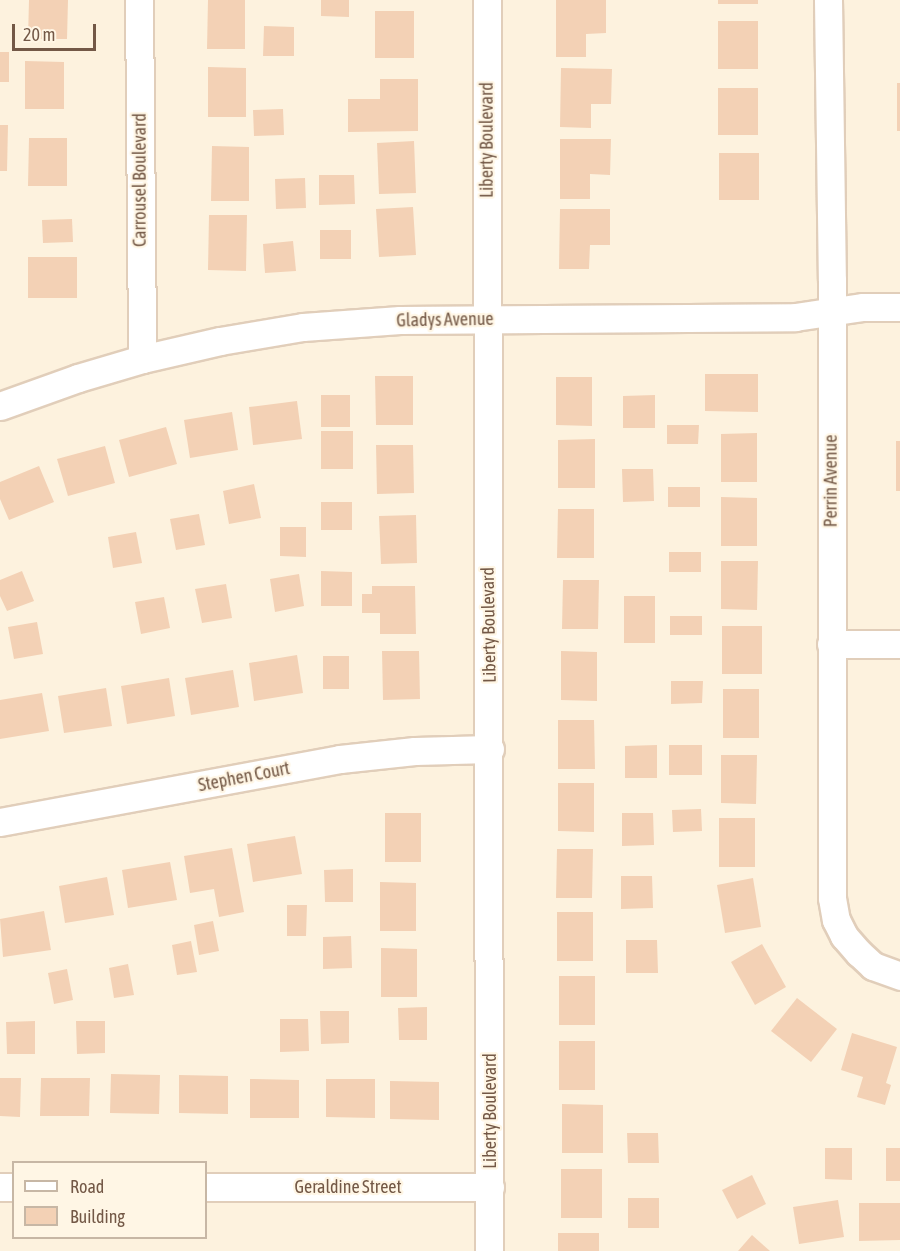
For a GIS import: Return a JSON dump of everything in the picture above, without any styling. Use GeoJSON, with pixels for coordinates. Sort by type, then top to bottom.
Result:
{"type":"FeatureCollection","features":[{"type":"Feature","properties":{"kind":"street","name":"Carrousel Boulevard"},"geometry":{"type":"LineString","coordinates":[[140,0],[142,359]]}},
{"type":"Feature","properties":{"kind":"street","name":"Liberty Boulevard"},"geometry":{"type":"LineString","coordinates":[[487,0],[486,318],[490,749],[489,1251]]}},
{"type":"Feature","properties":{"kind":"street","name":"Perrin Avenue"},"geometry":{"type":"LineString","coordinates":[[828,0],[832,312],[832,898],[836,920],[844,936],[873,966],[900,976]]}},
{"type":"Feature","properties":{"kind":"street","name":"Gladys Avenue"},"geometry":{"type":"LineString","coordinates":[[0,406],[78,378],[142,359],[220,341],[303,327],[400,320],[486,318],[795,317],[863,307],[900,307]]}},
{"type":"Feature","properties":{"kind":"street"},"geometry":{"type":"LineString","coordinates":[[831,644],[900,644]]}},
{"type":"Feature","properties":{"kind":"street","name":"Stephen Court"},"geometry":{"type":"LineString","coordinates":[[0,822],[340,759],[415,751],[490,749]]}},
{"type":"Feature","properties":{"kind":"street","name":"Geraldine Street"},"geometry":{"type":"LineString","coordinates":[[207,1187],[490,1186]]}},
{"type":"Feature","properties":{"kind":"building"},"geometry":{"type":"Polygon","coordinates":[[[29,0],[68,0],[67,39],[28,39],[29,0]]]}},
{"type":"Feature","properties":{"kind":"building"},"geometry":{"type":"Polygon","coordinates":[[[208,0],[245,0],[245,49],[207,49],[208,0]]]}},
{"type":"Feature","properties":{"kind":"building"},"geometry":{"type":"Polygon","coordinates":[[[321,0],[349,0],[349,17],[321,16],[321,0]]]}},
{"type":"Feature","properties":{"kind":"building"},"geometry":{"type":"Polygon","coordinates":[[[556,0],[606,0],[606,33],[586,34],[586,57],[556,57],[556,0]]]}},
{"type":"Feature","properties":{"kind":"building"},"geometry":{"type":"Polygon","coordinates":[[[718,0],[758,0],[758,4],[718,4],[718,0]]]}},
{"type":"Feature","properties":{"kind":"building"},"geometry":{"type":"Polygon","coordinates":[[[375,11],[414,11],[414,58],[375,58],[375,11]]]}},
{"type":"Feature","properties":{"kind":"building"},"geometry":{"type":"Polygon","coordinates":[[[718,21],[758,21],[758,69],[718,69],[718,21]]]}},
{"type":"Feature","properties":{"kind":"building"},"geometry":{"type":"Polygon","coordinates":[[[264,26],[294,27],[294,56],[263,56],[264,26]]]}},
{"type":"Feature","properties":{"kind":"building"},"geometry":{"type":"Polygon","coordinates":[[[0,52],[9,52],[9,82],[0,82],[0,52]]]}},
{"type":"Feature","properties":{"kind":"building"},"geometry":{"type":"Polygon","coordinates":[[[25,61],[64,62],[64,109],[25,109],[25,61]]]}},
{"type":"Feature","properties":{"kind":"building"},"geometry":{"type":"Polygon","coordinates":[[[208,67],[246,68],[246,117],[208,117],[208,67]]]}},
{"type":"Feature","properties":{"kind":"building"},"geometry":{"type":"Polygon","coordinates":[[[561,68],[612,69],[611,104],[591,104],[591,128],[560,127],[561,68]]]}},
{"type":"Feature","properties":{"kind":"building"},"geometry":{"type":"Polygon","coordinates":[[[380,79],[418,79],[418,131],[348,132],[348,99],[380,99],[380,79]]]}},
{"type":"Feature","properties":{"kind":"building"},"geometry":{"type":"Polygon","coordinates":[[[897,83],[900,83],[900,131],[897,131],[897,83]]]}},
{"type":"Feature","properties":{"kind":"building"},"geometry":{"type":"Polygon","coordinates":[[[718,88],[758,88],[758,135],[718,135],[718,88]]]}},
{"type":"Feature","properties":{"kind":"building"},"geometry":{"type":"Polygon","coordinates":[[[283,109],[284,135],[254,136],[253,110],[283,109]]]}},
{"type":"Feature","properties":{"kind":"building"},"geometry":{"type":"Polygon","coordinates":[[[0,125],[8,125],[7,171],[0,171],[0,125]]]}},
{"type":"Feature","properties":{"kind":"building"},"geometry":{"type":"Polygon","coordinates":[[[29,138],[67,138],[67,186],[28,186],[29,138]]]}},
{"type":"Feature","properties":{"kind":"building"},"geometry":{"type":"Polygon","coordinates":[[[560,139],[611,139],[610,175],[590,174],[590,199],[560,199],[560,139]]]}},
{"type":"Feature","properties":{"kind":"building"},"geometry":{"type":"Polygon","coordinates":[[[414,141],[416,193],[379,194],[377,143],[414,141]]]}},
{"type":"Feature","properties":{"kind":"building"},"geometry":{"type":"Polygon","coordinates":[[[212,146],[249,147],[249,201],[211,201],[212,146]]]}},
{"type":"Feature","properties":{"kind":"building"},"geometry":{"type":"Polygon","coordinates":[[[719,153],[759,153],[759,200],[719,200],[719,153]]]}},
{"type":"Feature","properties":{"kind":"building"},"geometry":{"type":"Polygon","coordinates":[[[319,175],[354,175],[355,204],[319,205],[319,175]]]}},
{"type":"Feature","properties":{"kind":"building"},"geometry":{"type":"Polygon","coordinates":[[[305,178],[306,208],[276,209],[275,179],[305,178]]]}},
{"type":"Feature","properties":{"kind":"building"},"geometry":{"type":"Polygon","coordinates":[[[413,207],[416,255],[379,257],[376,209],[413,207]]]}},
{"type":"Feature","properties":{"kind":"building"},"geometry":{"type":"Polygon","coordinates":[[[560,209],[610,209],[610,245],[590,245],[589,269],[559,269],[560,209]]]}},
{"type":"Feature","properties":{"kind":"building"},"geometry":{"type":"Polygon","coordinates":[[[209,215],[247,215],[246,271],[208,270],[209,215]]]}},
{"type":"Feature","properties":{"kind":"building"},"geometry":{"type":"Polygon","coordinates":[[[72,219],[73,242],[43,243],[42,220],[72,219]]]}},
{"type":"Feature","properties":{"kind":"building"},"geometry":{"type":"Polygon","coordinates":[[[320,230],[351,230],[351,259],[320,259],[320,230]]]}},
{"type":"Feature","properties":{"kind":"building"},"geometry":{"type":"Polygon","coordinates":[[[293,241],[296,271],[265,273],[263,244],[293,241]]]}},
{"type":"Feature","properties":{"kind":"building"},"geometry":{"type":"Polygon","coordinates":[[[28,257],[77,257],[77,298],[28,298],[28,257]]]}},
{"type":"Feature","properties":{"kind":"building"},"geometry":{"type":"Polygon","coordinates":[[[705,374],[758,374],[758,412],[705,411],[705,374]]]}},
{"type":"Feature","properties":{"kind":"building"},"geometry":{"type":"Polygon","coordinates":[[[375,376],[413,376],[413,425],[376,425],[375,376]]]}},
{"type":"Feature","properties":{"kind":"building"},"geometry":{"type":"Polygon","coordinates":[[[556,377],[592,377],[592,426],[556,425],[556,377]]]}},
{"type":"Feature","properties":{"kind":"building"},"geometry":{"type":"Polygon","coordinates":[[[321,395],[350,395],[350,427],[321,427],[321,395]]]}},
{"type":"Feature","properties":{"kind":"building"},"geometry":{"type":"Polygon","coordinates":[[[655,395],[655,428],[623,428],[623,396],[655,395]]]}},
{"type":"Feature","properties":{"kind":"building"},"geometry":{"type":"Polygon","coordinates":[[[297,401],[302,439],[253,445],[249,407],[297,401]]]}},
{"type":"Feature","properties":{"kind":"building"},"geometry":{"type":"Polygon","coordinates":[[[232,412],[238,450],[190,458],[184,420],[232,412]]]}},
{"type":"Feature","properties":{"kind":"building"},"geometry":{"type":"Polygon","coordinates":[[[667,425],[699,425],[698,444],[667,444],[667,425]]]}},
{"type":"Feature","properties":{"kind":"building"},"geometry":{"type":"Polygon","coordinates":[[[166,427],[177,464],[129,477],[119,440],[166,427]]]}},
{"type":"Feature","properties":{"kind":"building"},"geometry":{"type":"Polygon","coordinates":[[[321,431],[353,431],[353,469],[321,469],[321,431]]]}},
{"type":"Feature","properties":{"kind":"building"},"geometry":{"type":"Polygon","coordinates":[[[757,433],[757,482],[721,482],[721,434],[757,433]]]}},
{"type":"Feature","properties":{"kind":"building"},"geometry":{"type":"Polygon","coordinates":[[[595,439],[595,488],[558,488],[558,440],[595,439]]]}},
{"type":"Feature","properties":{"kind":"building"},"geometry":{"type":"Polygon","coordinates":[[[896,441],[900,441],[900,491],[896,491],[896,441]]]}},
{"type":"Feature","properties":{"kind":"building"},"geometry":{"type":"Polygon","coordinates":[[[376,445],[413,445],[414,493],[377,494],[376,445]]]}},
{"type":"Feature","properties":{"kind":"building"},"geometry":{"type":"Polygon","coordinates":[[[105,446],[115,483],[68,496],[57,459],[105,446]]]}},
{"type":"Feature","properties":{"kind":"building"},"geometry":{"type":"Polygon","coordinates":[[[39,466],[54,502],[9,520],[0,499],[0,482],[39,466]]]}},
{"type":"Feature","properties":{"kind":"building"},"geometry":{"type":"Polygon","coordinates":[[[622,469],[653,469],[654,501],[623,502],[622,469]]]}},
{"type":"Feature","properties":{"kind":"building"},"geometry":{"type":"Polygon","coordinates":[[[254,484],[261,518],[229,524],[223,491],[254,484]]]}},
{"type":"Feature","properties":{"kind":"building"},"geometry":{"type":"Polygon","coordinates":[[[668,487],[700,487],[700,507],[668,507],[668,487]]]}},
{"type":"Feature","properties":{"kind":"building"},"geometry":{"type":"Polygon","coordinates":[[[721,497],[757,498],[757,546],[721,546],[721,497]]]}},
{"type":"Feature","properties":{"kind":"building"},"geometry":{"type":"Polygon","coordinates":[[[321,502],[352,502],[352,530],[321,530],[321,502]]]}},
{"type":"Feature","properties":{"kind":"building"},"geometry":{"type":"Polygon","coordinates":[[[558,509],[594,509],[594,558],[557,558],[558,509]]]}},
{"type":"Feature","properties":{"kind":"building"},"geometry":{"type":"Polygon","coordinates":[[[199,514],[205,545],[176,550],[170,519],[199,514]]]}},
{"type":"Feature","properties":{"kind":"building"},"geometry":{"type":"Polygon","coordinates":[[[416,515],[417,563],[381,564],[379,516],[416,515]]]}},
{"type":"Feature","properties":{"kind":"building"},"geometry":{"type":"Polygon","coordinates":[[[280,527],[306,527],[306,557],[280,556],[280,527]]]}},
{"type":"Feature","properties":{"kind":"building"},"geometry":{"type":"Polygon","coordinates":[[[136,532],[142,563],[113,568],[108,537],[136,532]]]}},
{"type":"Feature","properties":{"kind":"building"},"geometry":{"type":"Polygon","coordinates":[[[669,552],[701,552],[701,572],[669,572],[669,552]]]}},
{"type":"Feature","properties":{"kind":"building"},"geometry":{"type":"Polygon","coordinates":[[[721,561],[758,561],[757,610],[721,609],[721,561]]]}},
{"type":"Feature","properties":{"kind":"building"},"geometry":{"type":"Polygon","coordinates":[[[22,571],[34,601],[7,611],[0,596],[0,580],[22,571]]]}},
{"type":"Feature","properties":{"kind":"building"},"geometry":{"type":"Polygon","coordinates":[[[321,571],[352,572],[352,606],[321,606],[321,571]]]}},
{"type":"Feature","properties":{"kind":"building"},"geometry":{"type":"Polygon","coordinates":[[[299,574],[304,606],[275,612],[270,579],[299,574]]]}},
{"type":"Feature","properties":{"kind":"building"},"geometry":{"type":"Polygon","coordinates":[[[563,580],[599,580],[598,629],[562,629],[563,580]]]}},
{"type":"Feature","properties":{"kind":"building"},"geometry":{"type":"Polygon","coordinates":[[[226,584],[232,618],[202,623],[195,589],[226,584]]]}},
{"type":"Feature","properties":{"kind":"building"},"geometry":{"type":"Polygon","coordinates":[[[372,586],[415,586],[416,634],[380,634],[380,613],[362,613],[362,594],[372,594],[372,586]]]}},
{"type":"Feature","properties":{"kind":"building"},"geometry":{"type":"Polygon","coordinates":[[[624,596],[655,596],[655,643],[624,643],[624,596]]]}},
{"type":"Feature","properties":{"kind":"building"},"geometry":{"type":"Polygon","coordinates":[[[164,597],[170,628],[141,634],[135,602],[164,597]]]}},
{"type":"Feature","properties":{"kind":"building"},"geometry":{"type":"Polygon","coordinates":[[[670,616],[702,616],[702,635],[670,635],[670,616]]]}},
{"type":"Feature","properties":{"kind":"building"},"geometry":{"type":"Polygon","coordinates":[[[37,622],[43,654],[14,659],[8,627],[37,622]]]}},
{"type":"Feature","properties":{"kind":"building"},"geometry":{"type":"Polygon","coordinates":[[[722,626],[762,626],[762,674],[722,674],[722,626]]]}},
{"type":"Feature","properties":{"kind":"building"},"geometry":{"type":"Polygon","coordinates":[[[382,651],[419,651],[420,699],[383,700],[382,651]]]}},
{"type":"Feature","properties":{"kind":"building"},"geometry":{"type":"Polygon","coordinates":[[[561,651],[597,652],[597,701],[561,700],[561,651]]]}},
{"type":"Feature","properties":{"kind":"building"},"geometry":{"type":"Polygon","coordinates":[[[297,655],[303,693],[254,701],[249,663],[297,655]]]}},
{"type":"Feature","properties":{"kind":"building"},"geometry":{"type":"Polygon","coordinates":[[[323,656],[349,656],[349,689],[323,689],[323,656]]]}},
{"type":"Feature","properties":{"kind":"building"},"geometry":{"type":"Polygon","coordinates":[[[233,670],[239,707],[191,715],[185,678],[233,670]]]}},
{"type":"Feature","properties":{"kind":"building"},"geometry":{"type":"Polygon","coordinates":[[[169,678],[175,716],[127,724],[121,686],[169,678]]]}},
{"type":"Feature","properties":{"kind":"building"},"geometry":{"type":"Polygon","coordinates":[[[671,681],[703,681],[702,703],[671,704],[671,681]]]}},
{"type":"Feature","properties":{"kind":"building"},"geometry":{"type":"Polygon","coordinates":[[[106,688],[112,726],[64,733],[58,696],[106,688]]]}},
{"type":"Feature","properties":{"kind":"building"},"geometry":{"type":"Polygon","coordinates":[[[723,689],[759,689],[759,738],[723,738],[723,689]]]}},
{"type":"Feature","properties":{"kind":"building"},"geometry":{"type":"Polygon","coordinates":[[[42,693],[49,731],[0,739],[0,700],[42,693]]]}},
{"type":"Feature","properties":{"kind":"building"},"geometry":{"type":"Polygon","coordinates":[[[558,720],[594,720],[595,769],[558,769],[558,720]]]}},
{"type":"Feature","properties":{"kind":"building"},"geometry":{"type":"Polygon","coordinates":[[[657,745],[657,778],[625,778],[625,746],[657,745]]]}},
{"type":"Feature","properties":{"kind":"building"},"geometry":{"type":"Polygon","coordinates":[[[669,745],[702,745],[702,775],[669,775],[669,745]]]}},
{"type":"Feature","properties":{"kind":"building"},"geometry":{"type":"Polygon","coordinates":[[[721,755],[757,755],[756,804],[721,803],[721,755]]]}},
{"type":"Feature","properties":{"kind":"building"},"geometry":{"type":"Polygon","coordinates":[[[558,783],[594,783],[594,832],[558,831],[558,783]]]}},
{"type":"Feature","properties":{"kind":"building"},"geometry":{"type":"Polygon","coordinates":[[[701,809],[702,831],[673,832],[672,810],[701,809]]]}},
{"type":"Feature","properties":{"kind":"building"},"geometry":{"type":"Polygon","coordinates":[[[385,813],[421,813],[421,862],[385,862],[385,813]]]}},
{"type":"Feature","properties":{"kind":"building"},"geometry":{"type":"Polygon","coordinates":[[[622,813],[653,813],[654,845],[622,846],[622,813]]]}},
{"type":"Feature","properties":{"kind":"building"},"geometry":{"type":"Polygon","coordinates":[[[719,818],[755,818],[755,867],[719,867],[719,818]]]}},
{"type":"Feature","properties":{"kind":"building"},"geometry":{"type":"Polygon","coordinates":[[[295,836],[302,874],[253,882],[247,844],[295,836]]]}},
{"type":"Feature","properties":{"kind":"building"},"geometry":{"type":"Polygon","coordinates":[[[232,848],[244,912],[219,917],[214,889],[190,893],[184,856],[232,848]]]}},
{"type":"Feature","properties":{"kind":"building"},"geometry":{"type":"Polygon","coordinates":[[[557,849],[593,849],[592,898],[556,898],[557,849]]]}},
{"type":"Feature","properties":{"kind":"building"},"geometry":{"type":"Polygon","coordinates":[[[170,862],[177,900],[128,908],[122,870],[170,862]]]}},
{"type":"Feature","properties":{"kind":"building"},"geometry":{"type":"Polygon","coordinates":[[[353,869],[353,902],[325,902],[324,870],[353,869]]]}},
{"type":"Feature","properties":{"kind":"building"},"geometry":{"type":"Polygon","coordinates":[[[621,876],[652,876],[653,908],[621,909],[621,876]]]}},
{"type":"Feature","properties":{"kind":"building"},"geometry":{"type":"Polygon","coordinates":[[[107,877],[114,915],[65,923],[59,886],[107,877]]]}},
{"type":"Feature","properties":{"kind":"building"},"geometry":{"type":"Polygon","coordinates":[[[753,878],[761,927],[725,933],[717,885],[753,878]]]}},
{"type":"Feature","properties":{"kind":"building"},"geometry":{"type":"Polygon","coordinates":[[[380,882],[416,883],[416,931],[380,931],[380,882]]]}},
{"type":"Feature","properties":{"kind":"building"},"geometry":{"type":"Polygon","coordinates":[[[287,905],[307,905],[306,936],[287,936],[287,905]]]}},
{"type":"Feature","properties":{"kind":"building"},"geometry":{"type":"Polygon","coordinates":[[[44,911],[51,950],[3,957],[0,919],[44,911]]]}},
{"type":"Feature","properties":{"kind":"building"},"geometry":{"type":"Polygon","coordinates":[[[557,912],[593,912],[593,961],[557,961],[557,912]]]}},
{"type":"Feature","properties":{"kind":"building"},"geometry":{"type":"Polygon","coordinates":[[[213,921],[219,951],[199,955],[194,925],[213,921]]]}},
{"type":"Feature","properties":{"kind":"building"},"geometry":{"type":"Polygon","coordinates":[[[351,936],[352,968],[323,969],[323,937],[351,936]]]}},
{"type":"Feature","properties":{"kind":"building"},"geometry":{"type":"Polygon","coordinates":[[[626,940],[657,940],[658,973],[626,973],[626,940]]]}},
{"type":"Feature","properties":{"kind":"building"},"geometry":{"type":"Polygon","coordinates":[[[191,941],[197,972],[177,975],[172,945],[191,941]]]}},
{"type":"Feature","properties":{"kind":"building"},"geometry":{"type":"Polygon","coordinates":[[[762,944],[786,987],[755,1005],[731,962],[762,944]]]}},
{"type":"Feature","properties":{"kind":"building"},"geometry":{"type":"Polygon","coordinates":[[[381,948],[417,949],[417,997],[381,997],[381,948]]]}},
{"type":"Feature","properties":{"kind":"building"},"geometry":{"type":"Polygon","coordinates":[[[128,964],[134,995],[114,998],[109,968],[128,964]]]}},
{"type":"Feature","properties":{"kind":"building"},"geometry":{"type":"Polygon","coordinates":[[[67,969],[73,1000],[54,1004],[48,973],[67,969]]]}},
{"type":"Feature","properties":{"kind":"building"},"geometry":{"type":"Polygon","coordinates":[[[559,976],[595,976],[595,1025],[559,1025],[559,976]]]}},
{"type":"Feature","properties":{"kind":"building"},"geometry":{"type":"Polygon","coordinates":[[[797,998],[837,1029],[811,1062],[771,1031],[797,998]]]}},
{"type":"Feature","properties":{"kind":"building"},"geometry":{"type":"Polygon","coordinates":[[[427,1007],[427,1040],[399,1040],[398,1008],[427,1007]]]}},
{"type":"Feature","properties":{"kind":"building"},"geometry":{"type":"Polygon","coordinates":[[[320,1011],[349,1011],[349,1043],[321,1044],[320,1011]]]}},
{"type":"Feature","properties":{"kind":"building"},"geometry":{"type":"Polygon","coordinates":[[[280,1019],[308,1019],[309,1051],[280,1052],[280,1019]]]}},
{"type":"Feature","properties":{"kind":"building"},"geometry":{"type":"Polygon","coordinates":[[[35,1021],[35,1054],[7,1054],[6,1022],[35,1021]]]}},
{"type":"Feature","properties":{"kind":"building"},"geometry":{"type":"Polygon","coordinates":[[[76,1021],[105,1021],[105,1053],[77,1054],[76,1021]]]}},
{"type":"Feature","properties":{"kind":"building"},"geometry":{"type":"Polygon","coordinates":[[[852,1033],[897,1047],[886,1083],[891,1085],[885,1105],[857,1097],[863,1077],[841,1070],[852,1033]]]}},
{"type":"Feature","properties":{"kind":"building"},"geometry":{"type":"Polygon","coordinates":[[[559,1041],[595,1041],[595,1090],[559,1090],[559,1041]]]}},
{"type":"Feature","properties":{"kind":"building"},"geometry":{"type":"Polygon","coordinates":[[[111,1074],[160,1075],[159,1114],[110,1113],[111,1074]]]}},
{"type":"Feature","properties":{"kind":"building"},"geometry":{"type":"Polygon","coordinates":[[[179,1075],[228,1076],[228,1114],[179,1113],[179,1075]]]}},
{"type":"Feature","properties":{"kind":"building"},"geometry":{"type":"Polygon","coordinates":[[[0,1078],[21,1078],[20,1117],[0,1116],[0,1078]]]}},
{"type":"Feature","properties":{"kind":"building"},"geometry":{"type":"Polygon","coordinates":[[[41,1078],[90,1078],[89,1116],[40,1116],[41,1078]]]}},
{"type":"Feature","properties":{"kind":"building"},"geometry":{"type":"Polygon","coordinates":[[[250,1079],[299,1080],[299,1118],[250,1118],[250,1079]]]}},
{"type":"Feature","properties":{"kind":"building"},"geometry":{"type":"Polygon","coordinates":[[[326,1079],[375,1079],[375,1118],[326,1117],[326,1079]]]}},
{"type":"Feature","properties":{"kind":"building"},"geometry":{"type":"Polygon","coordinates":[[[390,1081],[439,1082],[439,1120],[390,1119],[390,1081]]]}},
{"type":"Feature","properties":{"kind":"building"},"geometry":{"type":"Polygon","coordinates":[[[562,1104],[603,1105],[603,1153],[562,1153],[562,1104]]]}},
{"type":"Feature","properties":{"kind":"building"},"geometry":{"type":"Polygon","coordinates":[[[627,1133],[658,1133],[659,1163],[628,1163],[627,1133]]]}},
{"type":"Feature","properties":{"kind":"building"},"geometry":{"type":"Polygon","coordinates":[[[825,1148],[852,1148],[852,1180],[825,1179],[825,1148]]]}},
{"type":"Feature","properties":{"kind":"building"},"geometry":{"type":"Polygon","coordinates":[[[886,1148],[900,1148],[900,1181],[886,1181],[886,1148]]]}},
{"type":"Feature","properties":{"kind":"building"},"geometry":{"type":"Polygon","coordinates":[[[561,1169],[602,1169],[602,1218],[561,1218],[561,1169]]]}},
{"type":"Feature","properties":{"kind":"building"},"geometry":{"type":"Polygon","coordinates":[[[752,1175],[766,1204],[737,1219],[722,1190],[752,1175]]]}},
{"type":"Feature","properties":{"kind":"building"},"geometry":{"type":"Polygon","coordinates":[[[628,1198],[659,1198],[659,1228],[628,1228],[628,1198]]]}},
{"type":"Feature","properties":{"kind":"building"},"geometry":{"type":"Polygon","coordinates":[[[838,1200],[844,1237],[799,1244],[793,1207],[838,1200]]]}},
{"type":"Feature","properties":{"kind":"building"},"geometry":{"type":"Polygon","coordinates":[[[859,1203],[900,1203],[900,1240],[859,1241],[859,1203]]]}},
{"type":"Feature","properties":{"kind":"building"},"geometry":{"type":"Polygon","coordinates":[[[558,1233],[599,1233],[599,1251],[558,1251],[558,1233]]]}},
{"type":"Feature","properties":{"kind":"building"},"geometry":{"type":"Polygon","coordinates":[[[752,1235],[770,1251],[738,1251],[752,1235]]]}}]}
